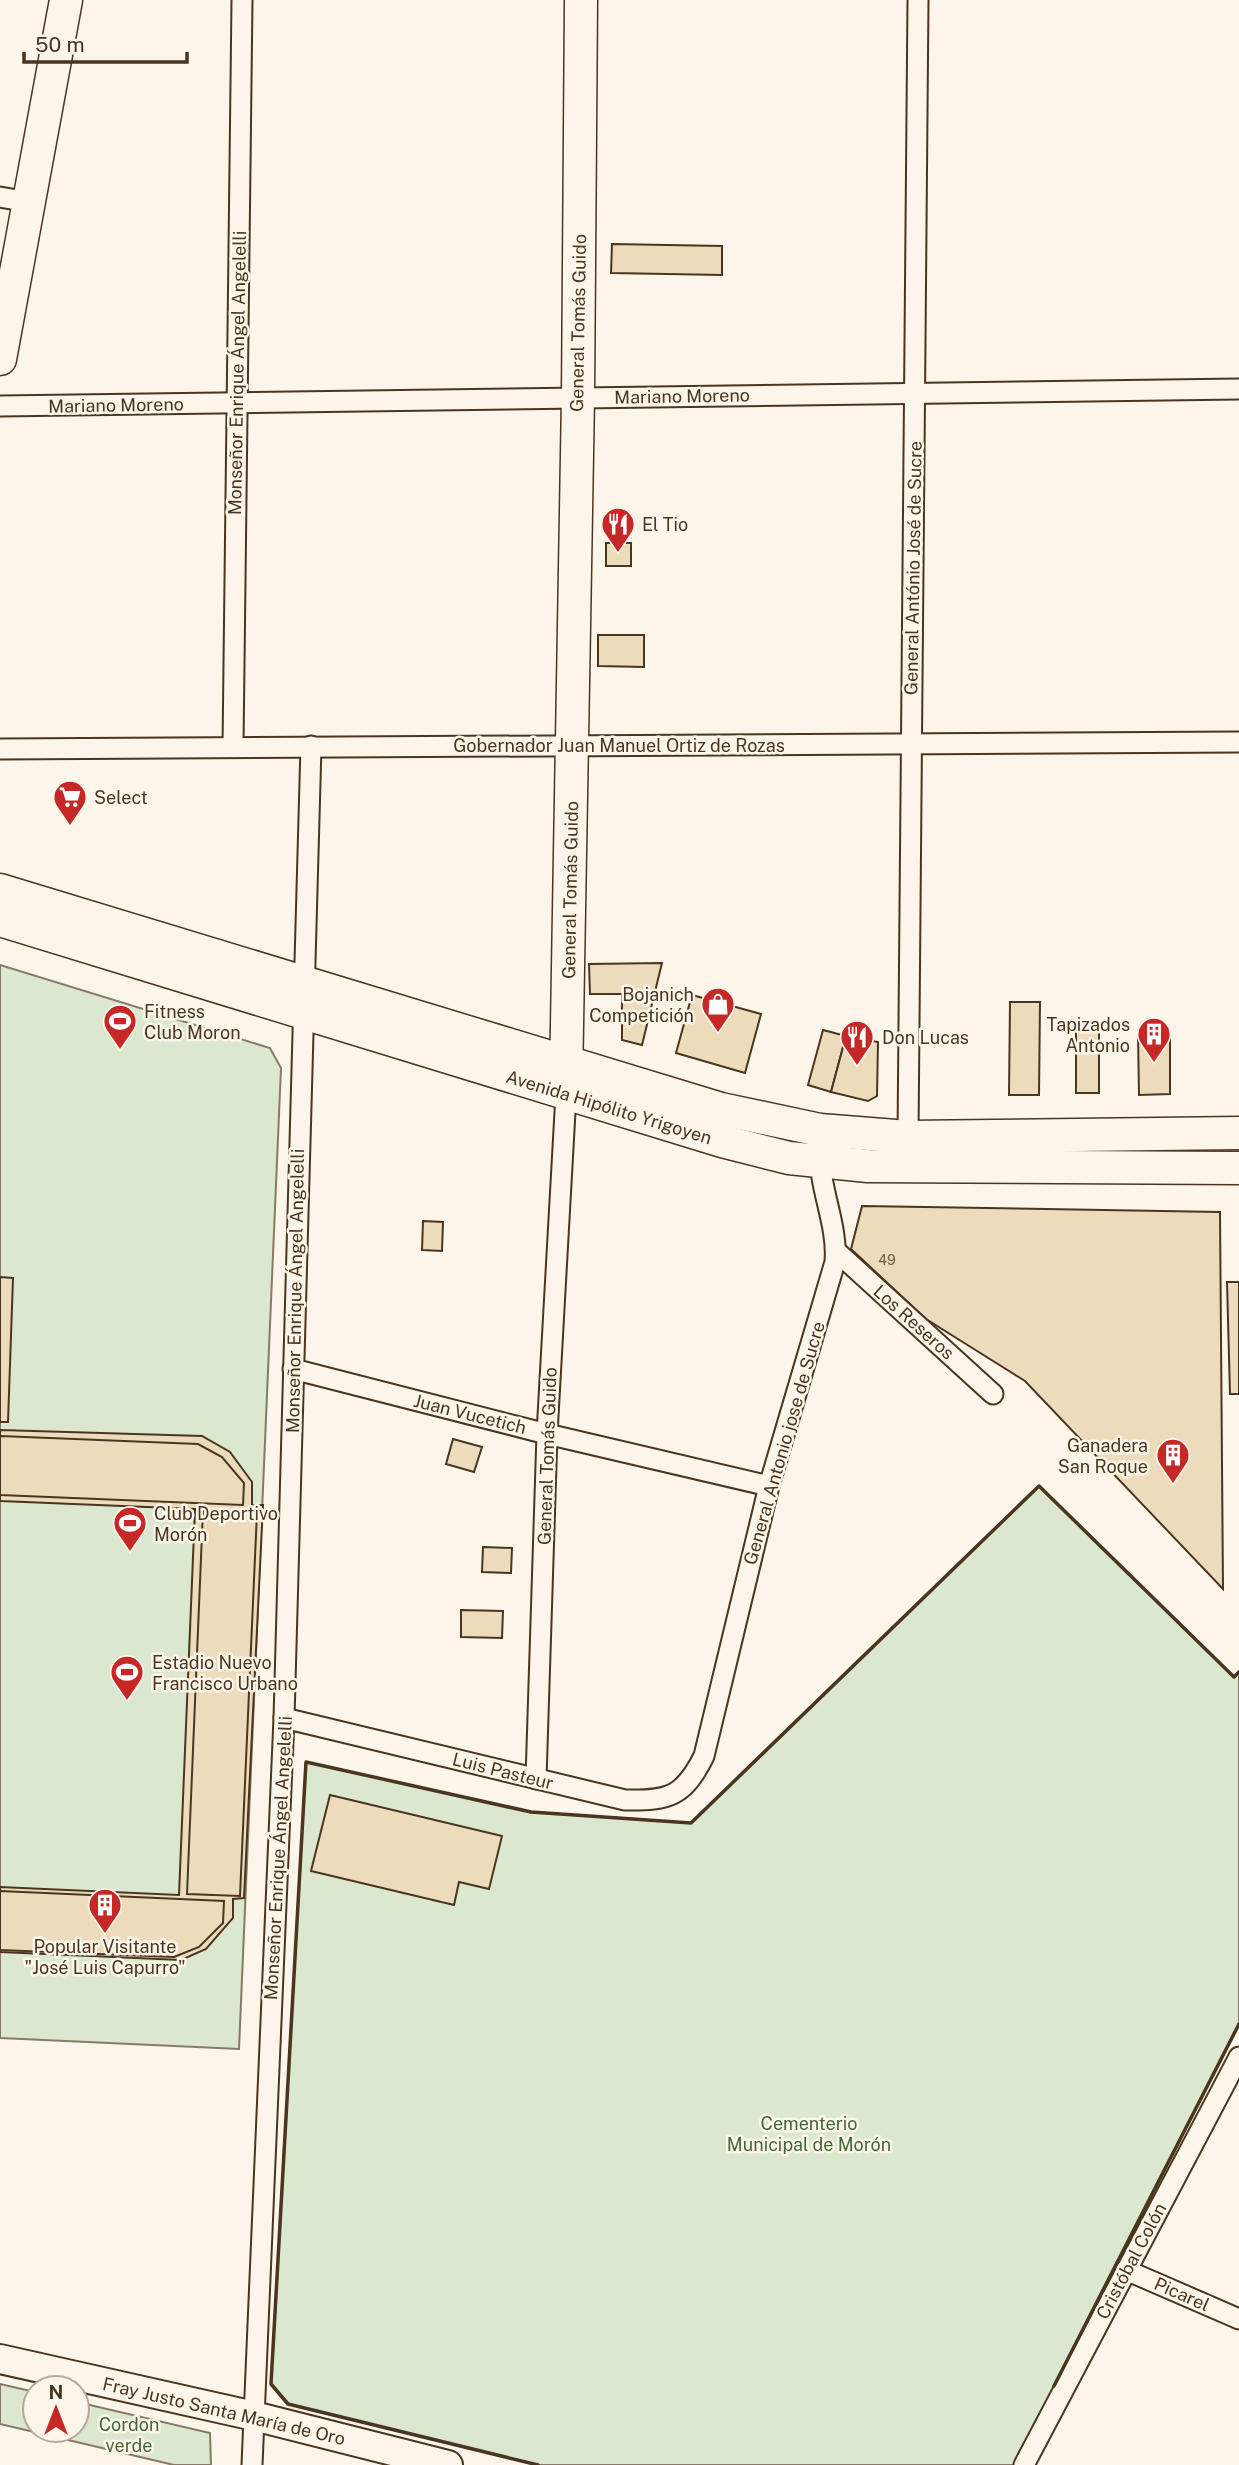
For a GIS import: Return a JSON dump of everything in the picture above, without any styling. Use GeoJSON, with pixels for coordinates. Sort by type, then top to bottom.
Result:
{"type":"FeatureCollection","features":[{"type":"Feature","properties":{"kind":"main road"},"geometry":{"type":"LineString","coordinates":[[0,359],[14,199],[66,0]]}},
{"type":"Feature","properties":{"kind":"main road","name":"General Tomás Guido"},"geometry":{"type":"LineString","coordinates":[[566,1094],[582,0]]}},
{"type":"Feature","properties":{"kind":"main road","name":"Avenida Hipólito Yrigoyen"},"geometry":{"type":"LineString","coordinates":[[0,890],[721,1109],[820,1130],[908,1137],[1239,1133]]}},
{"type":"Feature","properties":{"kind":"main road","name":"Avenida Hipólito Yrigoyen"},"geometry":{"type":"LineString","coordinates":[[0,920],[566,1094],[722,1141],[789,1158],[868,1166],[1239,1168]]}},
{"type":"Feature","properties":{"kind":"street","name":"Monseñor Enrique Ángel Angelelli"},"geometry":{"type":"LineString","coordinates":[[233,747],[242,0]]}},
{"type":"Feature","properties":{"kind":"street","name":"General António José de Sucre"},"geometry":{"type":"LineString","coordinates":[[908,1137],[918,0]]}},
{"type":"Feature","properties":{"kind":"street","name":"Mariano Moreno"},"geometry":{"type":"LineString","coordinates":[[0,406],[1239,389]]}},
{"type":"Feature","properties":{"kind":"street","name":"Gobernador Juan Manuel Ortiz de Rozas"},"geometry":{"type":"LineString","coordinates":[[0,749],[1239,742]]}},
{"type":"Feature","properties":{"kind":"street","name":"Monseñor Enrique Ángel Angelelli"},"geometry":{"type":"LineString","coordinates":[[251,2465],[284,1718],[311,746]]}},
{"type":"Feature","properties":{"kind":"street","name":"General Tomás Guido"},"geometry":{"type":"LineString","coordinates":[[536,1779],[548,1434],[566,1094]]}},
{"type":"Feature","properties":{"kind":"street","name":"General Antonio jose de Sucre"},"geometry":{"type":"LineString","coordinates":[[704,1756],[769,1486],[830,1280],[836,1251],[822,1187],[819,1162],[820,1130]]}},
{"type":"Feature","properties":{"kind":"street","name":"Los Reseros"},"geometry":{"type":"LineString","coordinates":[[836,1251],[993,1394]]}},
{"type":"Feature","properties":{"kind":"street","name":"Juan Vucetich"},"geometry":{"type":"LineString","coordinates":[[293,1369],[548,1434],[769,1486]]}},
{"type":"Feature","properties":{"kind":"street","name":"Luis Pasteur"},"geometry":{"type":"LineString","coordinates":[[284,1718],[625,1800],[653,1801],[672,1795],[688,1784],[704,1756]]}},
{"type":"Feature","properties":{"kind":"street","name":"Cristóbal Colón"},"geometry":{"type":"LineString","coordinates":[[1024,2465],[1239,2057]]}},
{"type":"Feature","properties":{"kind":"street","name":"Picarel"},"geometry":{"type":"LineString","coordinates":[[1126,2270],[1239,2319]]}},
{"type":"Feature","properties":{"kind":"street","name":"Fray Justo Santa María de Oro"},"geometry":{"type":"LineString","coordinates":[[0,2359],[254,2416],[448,2465]]}},
{"type":"Feature","properties":{"kind":"green space","name":"Club Deportivo Morón"},"geometry":{"type":"Polygon","coordinates":[[[0,965],[270,1048],[281,1068],[239,2049],[0,2038],[0,965]]]}},
{"type":"Feature","properties":{"kind":"green space","name":"Cementerio Municipal de Morón"},"geometry":{"type":"Polygon","coordinates":[[[1039,1486],[1234,1677],[1239,1672],[1239,2024],[1014,2465],[538,2465],[288,2404],[271,2384],[306,1762],[531,1812],[691,1823],[1039,1486]]]}},
{"type":"Feature","properties":{"kind":"green space","name":"Cordon verde"},"geometry":{"type":"Polygon","coordinates":[[[0,2384],[21,2389],[21,2429],[0,2424],[0,2384]]]}},
{"type":"Feature","properties":{"kind":"green space","name":"Cordon verde"},"geometry":{"type":"Polygon","coordinates":[[[91,2405],[210,2433],[211,2465],[174,2465],[85,2444],[91,2444],[91,2405]]]}},
{"type":"Feature","properties":{"kind":"building"},"geometry":{"type":"Polygon","coordinates":[[[612,244],[722,246],[722,275],[611,273],[612,244]]]}},
{"type":"Feature","properties":{"kind":"building","name":"El Tio"},"geometry":{"type":"Polygon","coordinates":[[[606,543],[631,543],[631,566],[606,566],[606,543]]]}},
{"type":"Feature","properties":{"kind":"building"},"geometry":{"type":"Polygon","coordinates":[[[598,635],[644,635],[644,667],[598,666],[598,635]]]}},
{"type":"Feature","properties":{"kind":"building"},"geometry":{"type":"Polygon","coordinates":[[[662,963],[642,1045],[622,1040],[622,994],[590,994],[589,964],[662,963]]]}},
{"type":"Feature","properties":{"kind":"building","name":"Bojanich Competición"},"geometry":{"type":"Polygon","coordinates":[[[692,995],[761,1014],[745,1073],[676,1053],[692,995]]]}},
{"type":"Feature","properties":{"kind":"building"},"geometry":{"type":"Polygon","coordinates":[[[1010,1002],[1040,1002],[1039,1095],[1009,1095],[1010,1002]]]}},
{"type":"Feature","properties":{"kind":"building"},"geometry":{"type":"Polygon","coordinates":[[[823,1030],[846,1036],[831,1092],[808,1085],[823,1030]]]}},
{"type":"Feature","properties":{"kind":"building"},"geometry":{"type":"Polygon","coordinates":[[[1076,1030],[1099,1030],[1099,1093],[1076,1093],[1076,1030]]]}},
{"type":"Feature","properties":{"kind":"building","name":"Tapizados Antonio"},"geometry":{"type":"Polygon","coordinates":[[[1170,1033],[1170,1094],[1139,1095],[1138,1034],[1170,1033]]]}},
{"type":"Feature","properties":{"kind":"building","name":"Don Lucas"},"geometry":{"type":"Polygon","coordinates":[[[846,1036],[878,1042],[877,1096],[868,1101],[831,1092],[846,1036]]]}},
{"type":"Feature","properties":{"kind":"building","name":"Ganadera San Roque"},"geometry":{"type":"Polygon","coordinates":[[[862,1206],[1220,1212],[1223,1589],[1025,1381],[926,1319],[851,1249],[862,1206]]]}},
{"type":"Feature","properties":{"kind":"building"},"geometry":{"type":"Polygon","coordinates":[[[423,1221],[443,1222],[442,1251],[422,1250],[423,1221]]]}},
{"type":"Feature","properties":{"kind":"building"},"geometry":{"type":"Polygon","coordinates":[[[0,1277],[13,1278],[8,1422],[0,1422],[0,1277]]]}},
{"type":"Feature","properties":{"kind":"building"},"geometry":{"type":"Polygon","coordinates":[[[1227,1282],[1239,1282],[1239,1394],[1230,1394],[1227,1282]]]}},
{"type":"Feature","properties":{"kind":"building"},"geometry":{"type":"Polygon","coordinates":[[[0,1430],[202,1436],[230,1452],[252,1482],[252,1505],[263,1505],[244,1898],[233,1899],[233,1918],[206,1949],[181,1960],[0,1952],[0,1887],[179,1895],[195,1509],[0,1501],[0,1430]]]}},
{"type":"Feature","properties":{"kind":"building"},"geometry":{"type":"Polygon","coordinates":[[[0,1436],[198,1444],[222,1457],[244,1483],[243,1505],[0,1495],[0,1436]]]}},
{"type":"Feature","properties":{"kind":"building"},"geometry":{"type":"Polygon","coordinates":[[[453,1439],[482,1447],[474,1472],[446,1464],[453,1439]]]}},
{"type":"Feature","properties":{"kind":"building"},"geometry":{"type":"Polygon","coordinates":[[[203,1510],[257,1512],[240,1896],[187,1894],[203,1510]]]}},
{"type":"Feature","properties":{"kind":"building"},"geometry":{"type":"Polygon","coordinates":[[[483,1547],[512,1548],[511,1573],[482,1572],[483,1547]]]}},
{"type":"Feature","properties":{"kind":"building"},"geometry":{"type":"Polygon","coordinates":[[[461,1610],[503,1611],[502,1638],[461,1637],[461,1610]]]}},
{"type":"Feature","properties":{"kind":"building"},"geometry":{"type":"Polygon","coordinates":[[[330,1795],[502,1836],[489,1889],[459,1882],[454,1905],[311,1871],[330,1795]]]}},
{"type":"Feature","properties":{"kind":"building","name":"Popular Visitante \"José Luis Capurro\""},"geometry":{"type":"Polygon","coordinates":[[[0,1891],[224,1901],[223,1923],[199,1947],[174,1957],[0,1950],[0,1891]]]}},
{"type":"Feature","properties":{"kind":"wall"},"geometry":{"type":"LineString","coordinates":[[538,2465],[288,2404],[271,2384],[306,1762],[531,1812],[691,1823],[1039,1486],[1234,1677],[1239,1672]]}},
{"type":"Feature","properties":{"kind":"wall"},"geometry":{"type":"LineString","coordinates":[[1054,2386],[1239,2024]]}},
{"type":"Feature","properties":{"kind":"place","name":"El Tio"},"geometry":{"type":"Point","coordinates":[618,554]}},
{"type":"Feature","properties":{"kind":"place","name":"Select"},"geometry":{"type":"Point","coordinates":[70,827]}},
{"type":"Feature","properties":{"kind":"place","name":"Bojanich Competición"},"geometry":{"type":"Point","coordinates":[718,1034]}},
{"type":"Feature","properties":{"kind":"place","name":"Fitness Club Moron"},"geometry":{"type":"Point","coordinates":[120,1051]}},
{"type":"Feature","properties":{"kind":"place","name":"Tapizados Antonio"},"geometry":{"type":"Point","coordinates":[1154,1064]}},
{"type":"Feature","properties":{"kind":"place","name":"Don Lucas"},"geometry":{"type":"Point","coordinates":[857,1067]}},
{"type":"Feature","properties":{"kind":"place","name":"Ganadera San Roque"},"geometry":{"type":"Point","coordinates":[1173,1485]}},
{"type":"Feature","properties":{"kind":"place","name":"Club Deportivo Morón"},"geometry":{"type":"Point","coordinates":[130,1553]}},
{"type":"Feature","properties":{"kind":"place","name":"Estadio Nuevo Francisco Urbano"},"geometry":{"type":"Point","coordinates":[127,1702]}},
{"type":"Feature","properties":{"kind":"place","name":"Popular Visitante \"José Luis Capurro\""},"geometry":{"type":"Point","coordinates":[105,1935]}}]}
